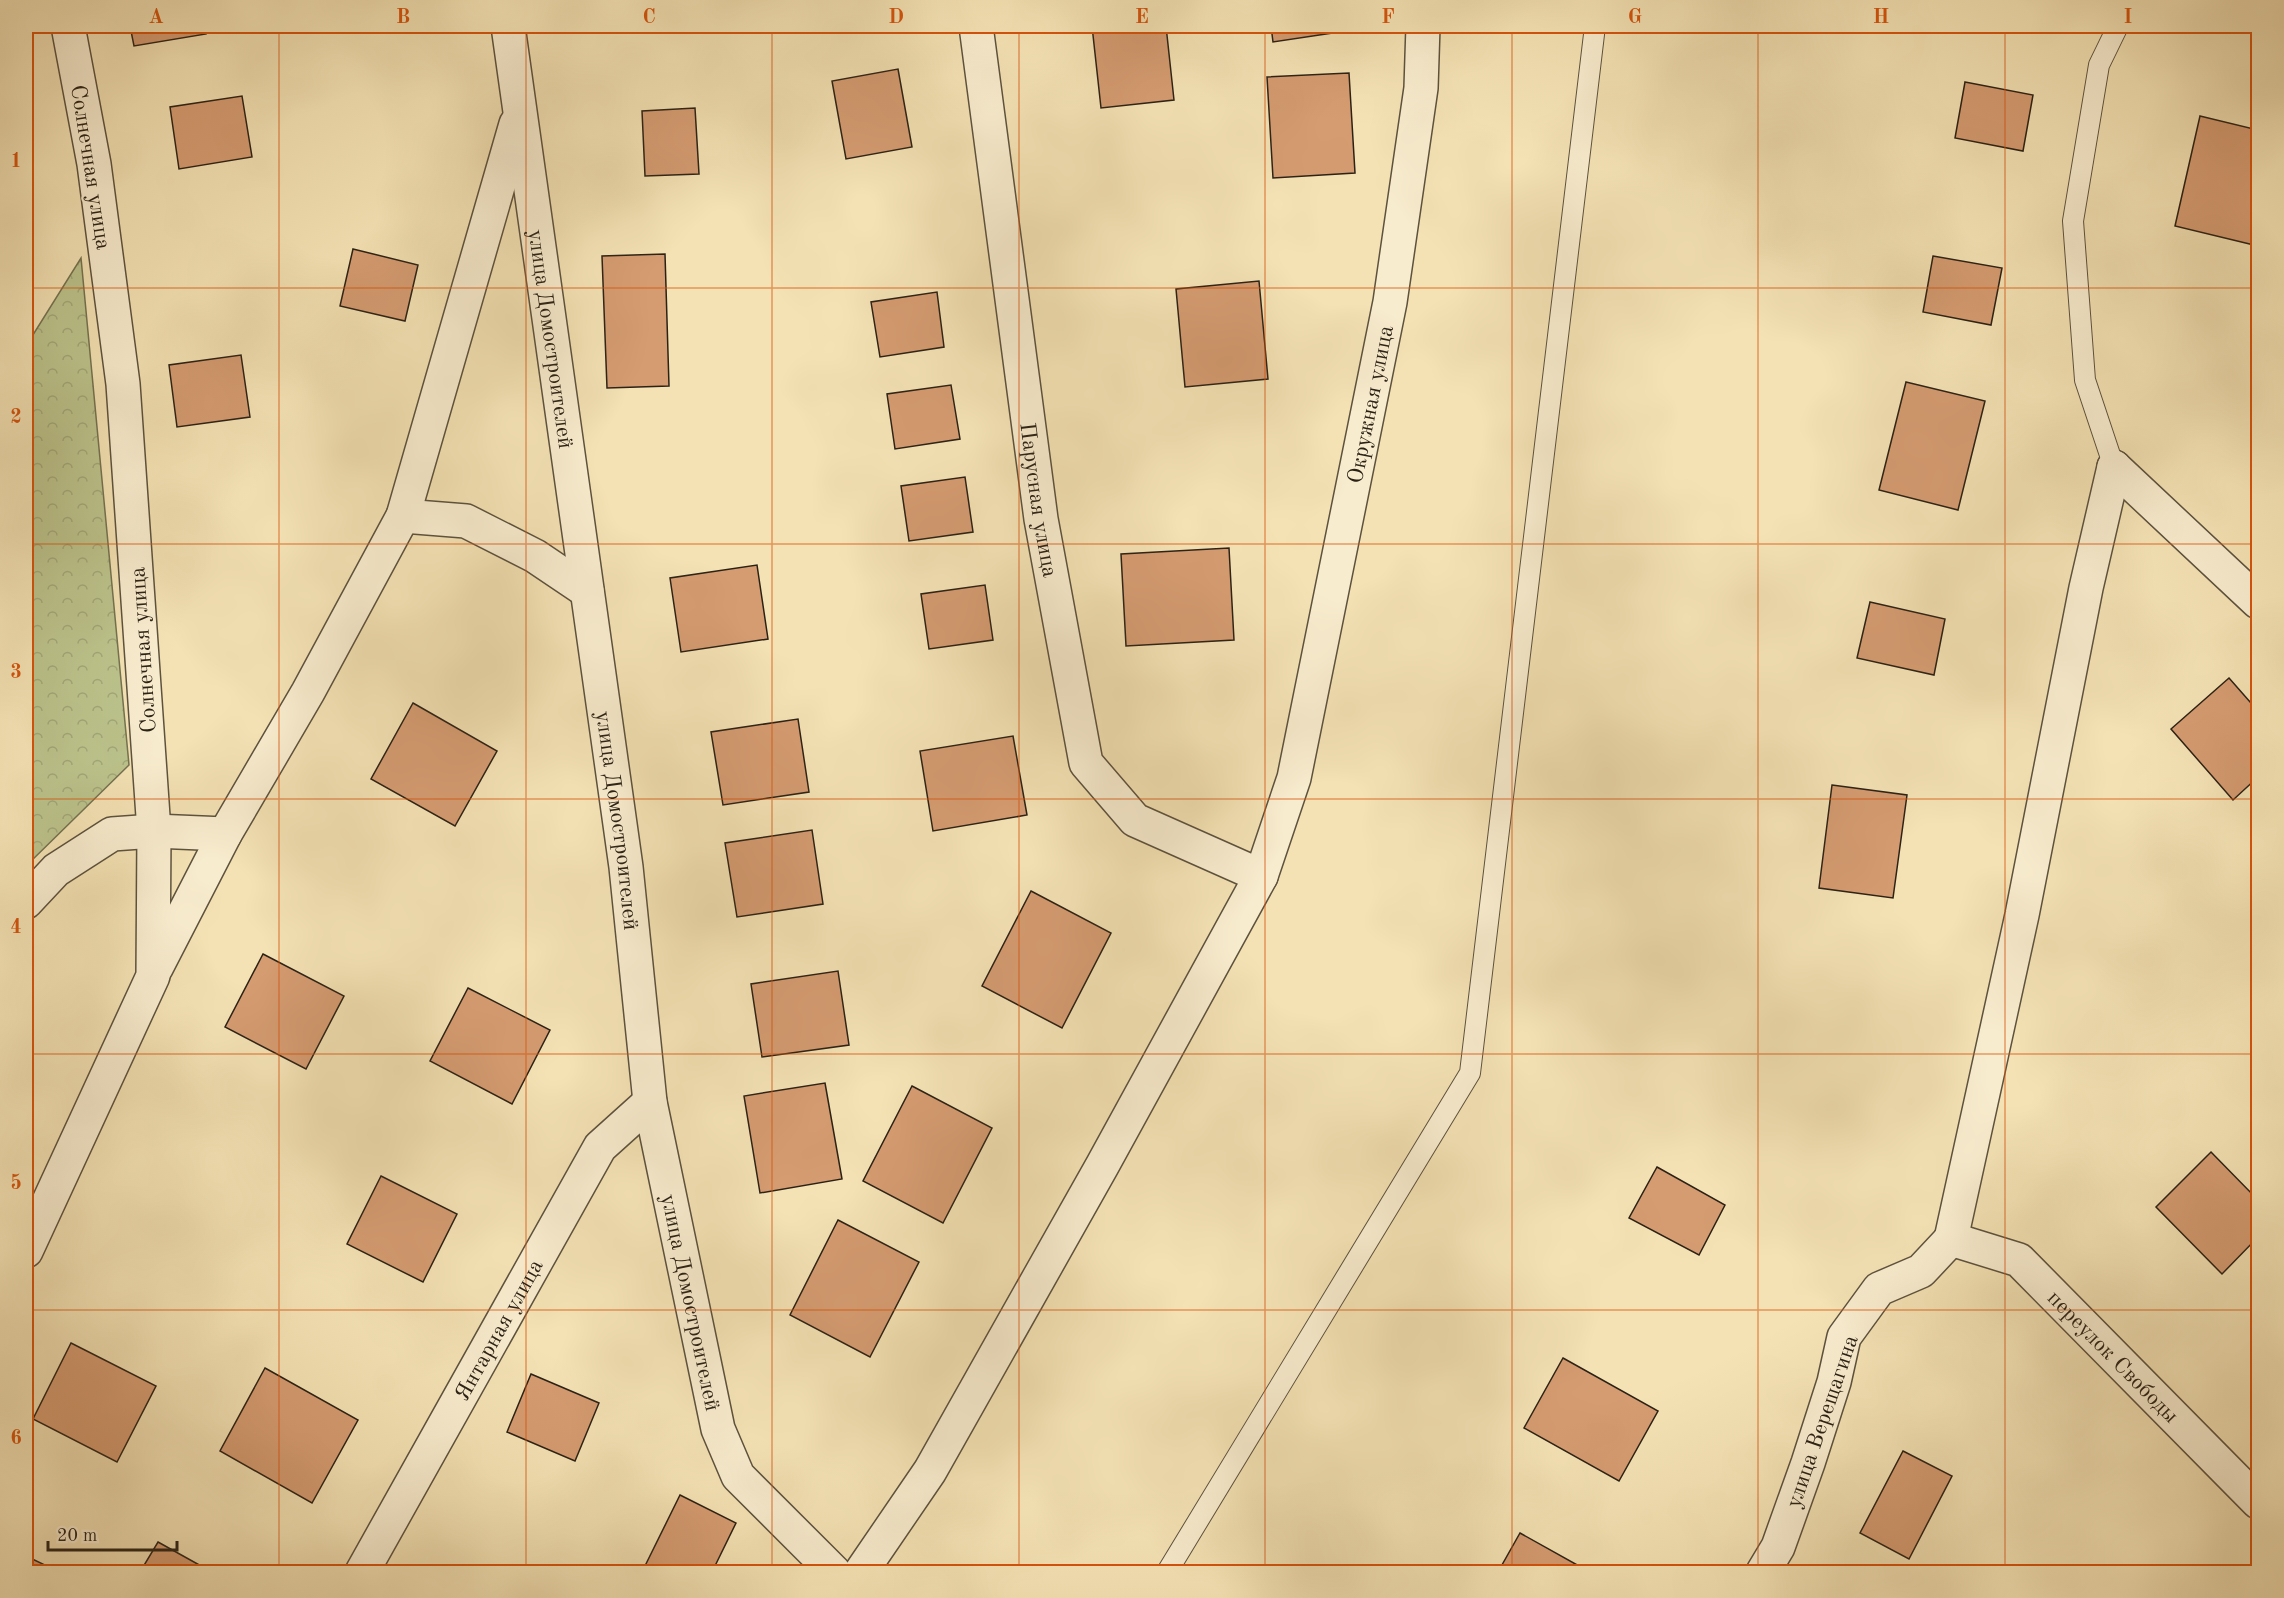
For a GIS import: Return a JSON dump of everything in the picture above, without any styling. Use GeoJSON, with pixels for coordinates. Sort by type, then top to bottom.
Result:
{"type":"FeatureCollection","features":[{"type":"Feature","properties":{"kind":"street","name":"Солнечная улица"},"geometry":{"type":"LineString","coordinates":[[26,1251],[153,976],[154,831],[123,384],[94,164],[68,26]]}},
{"type":"Feature","properties":{"kind":"street","name":"улица Домостроителей"},"geometry":{"type":"LineString","coordinates":[[508,26],[626,867],[650,1102],[718,1429],[738,1476],[834,1572]]}},
{"type":"Feature","properties":{"kind":"street","name":"Парусная улица"},"geometry":{"type":"LineString","coordinates":[[976,26],[1041,519],[1086,763],[1135,820],[1261,876]]}},
{"type":"Feature","properties":{"kind":"street","name":"Окружная улица"},"geometry":{"type":"LineString","coordinates":[[861,1572],[930,1471],[1102,1166],[1261,876],[1294,778],[1390,302],[1421,88],[1423,26]]}},
{"type":"Feature","properties":{"kind":"street"},"geometry":{"type":"LineString","coordinates":[[153,976],[225,834],[308,692],[403,516],[519,111]]}},
{"type":"Feature","properties":{"kind":"street"},"geometry":{"type":"LineString","coordinates":[[1951,1239],[2022,915],[2086,588],[2114,467],[2259,602]]}},
{"type":"Feature","properties":{"kind":"street"},"geometry":{"type":"LineString","coordinates":[[403,516],[466,521],[535,556],[587,591]]}},
{"type":"Feature","properties":{"kind":"street"},"geometry":{"type":"LineString","coordinates":[[26,902],[56,870],[112,834],[154,831],[225,834]]}},
{"type":"Feature","properties":{"kind":"street","name":"Янтарная улица"},"geometry":{"type":"LineString","coordinates":[[362,1572],[600,1147],[650,1102]]}},
{"type":"Feature","properties":{"kind":"street","name":"переулок Свободы"},"geometry":{"type":"LineString","coordinates":[[1951,1239],[2019,1260],[2259,1502]]}},
{"type":"Feature","properties":{"kind":"street","name":"улица Верещагина"},"geometry":{"type":"LineString","coordinates":[[1763,1572],[1778,1547],[1808,1463],[1834,1382],[1844,1337],[1879,1289],[1921,1271],[1951,1239]]}},
{"type":"Feature","properties":{"kind":"lane"},"geometry":{"type":"LineString","coordinates":[[1167,1572],[1470,1073],[1595,26]]}},
{"type":"Feature","properties":{"kind":"lane"},"geometry":{"type":"LineString","coordinates":[[2114,467],[2085,380],[2073,221],[2099,65],[2118,26]]}},
{"type":"Feature","properties":{"kind":"green space"},"geometry":{"type":"Polygon","coordinates":[[[81,258],[129,765],[26,866],[26,346],[81,258]]]}},
{"type":"Feature","properties":{"kind":"building"},"geometry":{"type":"Polygon","coordinates":[[[130,26],[204,26],[206,34],[134,46],[130,26]]]}},
{"type":"Feature","properties":{"kind":"building"},"geometry":{"type":"Polygon","coordinates":[[[1092,26],[1166,26],[1174,100],[1101,108],[1092,26]]]}},
{"type":"Feature","properties":{"kind":"building"},"geometry":{"type":"Polygon","coordinates":[[[1271,26],[1359,26],[1359,29],[1273,42],[1271,26]]]}},
{"type":"Feature","properties":{"kind":"building"},"geometry":{"type":"Polygon","coordinates":[[[898,69],[912,147],[846,159],[832,81],[898,69]]]}},
{"type":"Feature","properties":{"kind":"building"},"geometry":{"type":"Polygon","coordinates":[[[1349,73],[1355,173],[1273,178],[1267,77],[1349,73]]]}},
{"type":"Feature","properties":{"kind":"building"},"geometry":{"type":"Polygon","coordinates":[[[1965,82],[2033,95],[2023,151],[1955,138],[1965,82]]]}},
{"type":"Feature","properties":{"kind":"building"},"geometry":{"type":"Polygon","coordinates":[[[242,96],[252,157],[179,169],[170,107],[242,96]]]}},
{"type":"Feature","properties":{"kind":"building"},"geometry":{"type":"Polygon","coordinates":[[[695,108],[699,174],[645,176],[642,111],[695,108]]]}},
{"type":"Feature","properties":{"kind":"building"},"geometry":{"type":"Polygon","coordinates":[[[2200,116],[2258,130],[2258,246],[2175,226],[2200,116]]]}},
{"type":"Feature","properties":{"kind":"building"},"geometry":{"type":"Polygon","coordinates":[[[353,249],[418,265],[405,321],[340,306],[353,249]]]}},
{"type":"Feature","properties":{"kind":"building"},"geometry":{"type":"Polygon","coordinates":[[[665,254],[669,386],[607,388],[602,256],[665,254]]]}},
{"type":"Feature","properties":{"kind":"building"},"geometry":{"type":"Polygon","coordinates":[[[1933,256],[2002,268],[1991,325],[1923,312],[1933,256]]]}},
{"type":"Feature","properties":{"kind":"building"},"geometry":{"type":"Polygon","coordinates":[[[1259,281],[1268,379],[1185,387],[1176,289],[1259,281]]]}},
{"type":"Feature","properties":{"kind":"building"},"geometry":{"type":"Polygon","coordinates":[[[937,292],[944,347],[880,357],[871,302],[937,292]]]}},
{"type":"Feature","properties":{"kind":"building"},"geometry":{"type":"Polygon","coordinates":[[[241,355],[250,417],[177,427],[169,365],[241,355]]]}},
{"type":"Feature","properties":{"kind":"building"},"geometry":{"type":"Polygon","coordinates":[[[1906,382],[1985,401],[1958,510],[1879,490],[1906,382]]]}},
{"type":"Feature","properties":{"kind":"building"},"geometry":{"type":"Polygon","coordinates":[[[951,385],[960,439],[895,449],[887,394],[951,385]]]}},
{"type":"Feature","properties":{"kind":"building"},"geometry":{"type":"Polygon","coordinates":[[[965,477],[973,532],[909,541],[901,486],[965,477]]]}},
{"type":"Feature","properties":{"kind":"building"},"geometry":{"type":"Polygon","coordinates":[[[1229,548],[1234,640],[1126,646],[1121,554],[1229,548]]]}},
{"type":"Feature","properties":{"kind":"building"},"geometry":{"type":"Polygon","coordinates":[[[757,565],[768,639],[681,652],[670,578],[757,565]]]}},
{"type":"Feature","properties":{"kind":"building"},"geometry":{"type":"Polygon","coordinates":[[[985,585],[993,640],[929,649],[921,594],[985,585]]]}},
{"type":"Feature","properties":{"kind":"building"},"geometry":{"type":"Polygon","coordinates":[[[1870,602],[1945,619],[1934,675],[1857,658],[1870,602]]]}},
{"type":"Feature","properties":{"kind":"building"},"geometry":{"type":"Polygon","coordinates":[[[2229,678],[2258,711],[2258,777],[2233,800],[2171,729],[2229,678]]]}},
{"type":"Feature","properties":{"kind":"building"},"geometry":{"type":"Polygon","coordinates":[[[413,703],[497,751],[455,826],[371,779],[413,703]]]}},
{"type":"Feature","properties":{"kind":"building"},"geometry":{"type":"Polygon","coordinates":[[[798,719],[809,792],[723,805],[711,732],[798,719]]]}},
{"type":"Feature","properties":{"kind":"building"},"geometry":{"type":"Polygon","coordinates":[[[1013,736],[1027,815],[933,831],[920,751],[1013,736]]]}},
{"type":"Feature","properties":{"kind":"building"},"geometry":{"type":"Polygon","coordinates":[[[1832,785],[1907,795],[1893,898],[1819,888],[1832,785]]]}},
{"type":"Feature","properties":{"kind":"building"},"geometry":{"type":"Polygon","coordinates":[[[812,830],[823,904],[737,917],[725,843],[812,830]]]}},
{"type":"Feature","properties":{"kind":"building"},"geometry":{"type":"Polygon","coordinates":[[[1031,891],[1111,933],[1062,1028],[982,986],[1031,891]]]}},
{"type":"Feature","properties":{"kind":"building"},"geometry":{"type":"Polygon","coordinates":[[[263,954],[344,996],[306,1069],[225,1027],[263,954]]]}},
{"type":"Feature","properties":{"kind":"building"},"geometry":{"type":"Polygon","coordinates":[[[838,971],[849,1045],[762,1057],[751,984],[838,971]]]}},
{"type":"Feature","properties":{"kind":"building"},"geometry":{"type":"Polygon","coordinates":[[[468,988],[550,1030],[512,1104],[430,1061],[468,988]]]}},
{"type":"Feature","properties":{"kind":"building"},"geometry":{"type":"Polygon","coordinates":[[[825,1083],[842,1179],[760,1193],[744,1096],[825,1083]]]}},
{"type":"Feature","properties":{"kind":"building"},"geometry":{"type":"Polygon","coordinates":[[[912,1086],[992,1128],[943,1223],[863,1181],[912,1086]]]}},
{"type":"Feature","properties":{"kind":"building"},"geometry":{"type":"Polygon","coordinates":[[[2211,1152],[2258,1200],[2258,1237],[2222,1274],[2156,1207],[2211,1152]]]}},
{"type":"Feature","properties":{"kind":"building"},"geometry":{"type":"Polygon","coordinates":[[[1657,1167],[1725,1205],[1699,1255],[1629,1218],[1657,1167]]]}},
{"type":"Feature","properties":{"kind":"building"},"geometry":{"type":"Polygon","coordinates":[[[381,1176],[457,1214],[423,1282],[347,1244],[381,1176]]]}},
{"type":"Feature","properties":{"kind":"building"},"geometry":{"type":"Polygon","coordinates":[[[838,1220],[919,1262],[870,1357],[790,1315],[838,1220]]]}},
{"type":"Feature","properties":{"kind":"building"},"geometry":{"type":"Polygon","coordinates":[[[71,1343],[156,1386],[117,1462],[33,1419],[71,1343]]]}},
{"type":"Feature","properties":{"kind":"building"},"geometry":{"type":"Polygon","coordinates":[[[1563,1358],[1658,1411],[1619,1481],[1524,1428],[1563,1358]]]}},
{"type":"Feature","properties":{"kind":"building"},"geometry":{"type":"Polygon","coordinates":[[[265,1368],[358,1420],[312,1503],[220,1451],[265,1368]]]}},
{"type":"Feature","properties":{"kind":"building"},"geometry":{"type":"Polygon","coordinates":[[[531,1374],[599,1403],[575,1461],[507,1432],[531,1374]]]}},
{"type":"Feature","properties":{"kind":"building"},"geometry":{"type":"Polygon","coordinates":[[[1903,1451],[1952,1476],[1909,1559],[1860,1533],[1903,1451]]]}},
{"type":"Feature","properties":{"kind":"building"},"geometry":{"type":"Polygon","coordinates":[[[680,1495],[736,1523],[712,1572],[642,1572],[680,1495]]]}},
{"type":"Feature","properties":{"kind":"building"},"geometry":{"type":"Polygon","coordinates":[[[1520,1533],[1588,1571],[1498,1572],[1520,1533]]]}},
{"type":"Feature","properties":{"kind":"building"},"geometry":{"type":"Polygon","coordinates":[[[158,1542],[212,1572],[140,1572],[158,1542]]]}},
{"type":"Feature","properties":{"kind":"building"},"geometry":{"type":"Polygon","coordinates":[[[26,1556],[45,1565],[42,1572],[26,1572],[26,1556]]]}}]}
